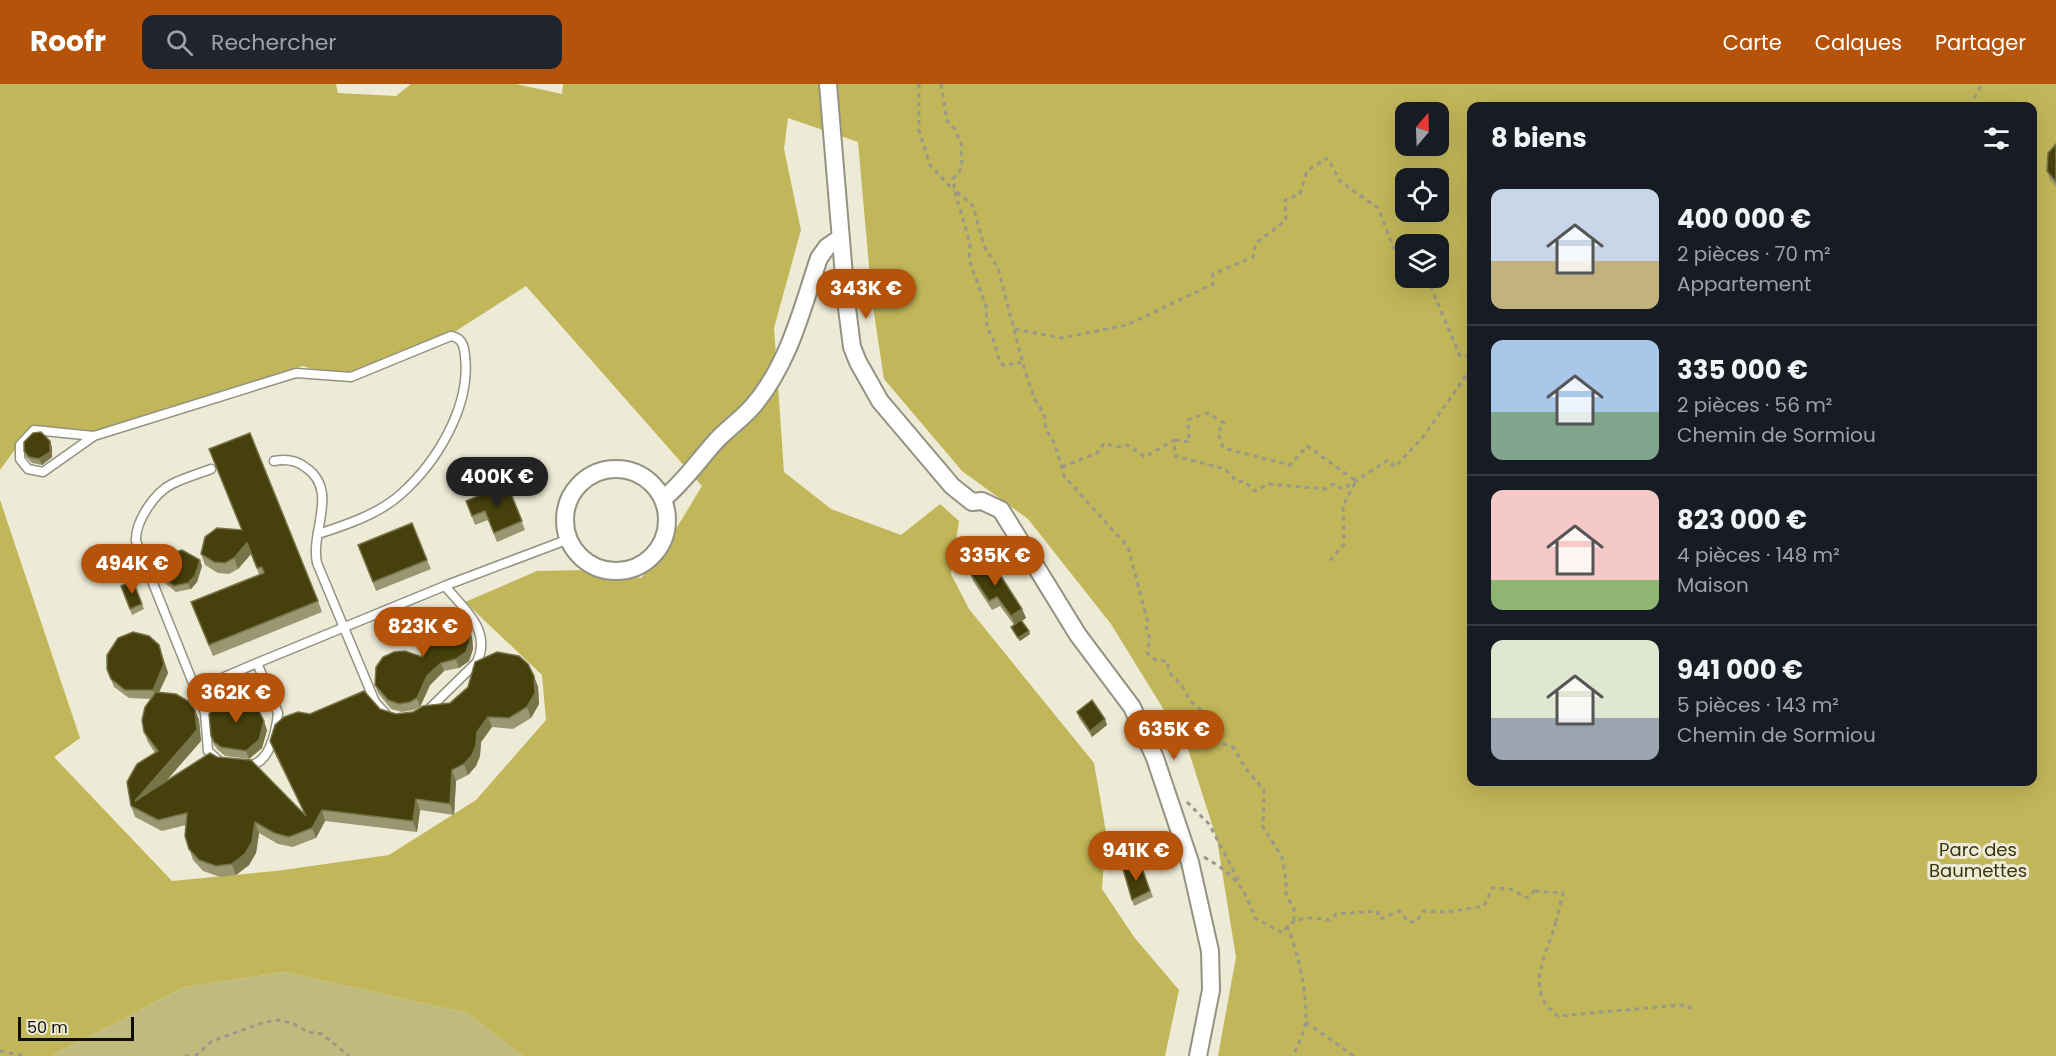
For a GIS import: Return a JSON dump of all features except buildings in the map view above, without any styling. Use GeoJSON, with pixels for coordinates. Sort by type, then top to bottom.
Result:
{"type":"FeatureCollection","features":[{"type":"Feature","properties":{"kind":"street"},"geometry":{"type":"LineString","coordinates":[[828,84],[840,238],[852,347],[864,375],[892,417],[962,496],[972,502],[991,504],[1006,517],[1078,635],[1111,676],[1139,720],[1155,758],[1185,846],[1205,926],[1212,972],[1198,1056]]}},
{"type":"Feature","properties":{"kind":"street"},"geometry":{"type":"LineString","coordinates":[[663,499],[684,480],[716,441],[748,412],[766,390],[788,349],[819,258],[826,247],[840,238]]}},
{"type":"Feature","properties":{"kind":"street"},"geometry":{"type":"LineString","coordinates":[[622,469],[635,472],[651,483],[663,499],[667,528],[663,542],[655,554],[630,569],[615,571],[594,565],[577,552],[569,539],[566,520],[569,501],[580,484],[596,473],[622,469]]}},
{"type":"Feature","properties":{"kind":"lane"},"geometry":{"type":"LineString","coordinates":[[94,436],[34,430],[20,445],[20,459],[28,469],[43,472],[94,436],[296,373],[351,377],[451,336],[459,338],[465,354],[464,390],[446,436],[433,458],[395,500],[363,517],[318,534]]}},
{"type":"Feature","properties":{"kind":"lane"},"geometry":{"type":"LineString","coordinates":[[274,461],[298,463],[312,472],[318,480],[323,495],[317,563],[375,702],[380,709],[394,718]]}},
{"type":"Feature","properties":{"kind":"lane"},"geometry":{"type":"LineString","coordinates":[[211,469],[165,489],[153,501],[135,533],[146,570],[205,713],[208,751],[211,756],[222,762],[256,764],[268,751],[278,713],[257,663]]}},
{"type":"Feature","properties":{"kind":"lane"},"geometry":{"type":"LineString","coordinates":[[195,689],[445,586],[569,539]]}},
{"type":"Feature","properties":{"kind":"lane"},"geometry":{"type":"LineString","coordinates":[[417,718],[477,662],[482,652],[483,641],[478,626],[445,586]]}},
{"type":"Feature","properties":{"kind":"path"},"geometry":{"type":"LineString","coordinates":[[919,84],[919,130],[930,165],[954,191],[974,206],[984,246],[998,268],[1001,288],[1034,398],[1044,414],[1046,430],[1055,444],[1062,467],[1073,487],[1097,510],[1128,547],[1148,623],[1146,629],[1150,639],[1148,653],[1156,660],[1167,662],[1169,672],[1182,686],[1190,701],[1200,709],[1221,743],[1233,747],[1246,769],[1264,790],[1263,827],[1282,856],[1286,894],[1294,909],[1294,923]]}},
{"type":"Feature","properties":{"kind":"path"},"geometry":{"type":"LineString","coordinates":[[941,84],[947,121],[954,128],[961,142],[962,168],[953,179],[954,191],[970,243],[969,260],[986,306],[987,329],[992,334],[999,363],[1006,366],[1017,362],[1023,364]]}},
{"type":"Feature","properties":{"kind":"path"},"geometry":{"type":"LineString","coordinates":[[1972,102],[1982,84]]}},
{"type":"Feature","properties":{"kind":"path"},"geometry":{"type":"LineString","coordinates":[[1015,329],[1061,338],[1127,325],[1213,284],[1213,274],[1253,257],[1256,243],[1286,220],[1285,200],[1300,194],[1306,171],[1327,158],[1341,182],[1378,208],[1395,251]]}},
{"type":"Feature","properties":{"kind":"path"},"geometry":{"type":"LineString","coordinates":[[1431,288],[1460,356],[1467,357]]}},
{"type":"Feature","properties":{"kind":"path"},"geometry":{"type":"LineString","coordinates":[[1062,467],[1097,453],[1104,443],[1116,447],[1128,445],[1145,457],[1174,440],[1175,456],[1225,469],[1237,482],[1244,481],[1255,491],[1268,484],[1325,489],[1333,484],[1343,489],[1388,460],[1395,467],[1423,437],[1467,375]]}},
{"type":"Feature","properties":{"kind":"path"},"geometry":{"type":"LineString","coordinates":[[1175,440],[1189,442],[1188,420],[1207,413],[1224,423],[1218,432],[1223,448],[1290,465],[1307,446],[1356,481]]}},
{"type":"Feature","properties":{"kind":"path"},"geometry":{"type":"LineString","coordinates":[[1328,563],[1344,544],[1343,506],[1356,481]]}},
{"type":"Feature","properties":{"kind":"path"},"geometry":{"type":"LineString","coordinates":[[1180,796],[1209,824],[1243,887]]}},
{"type":"Feature","properties":{"kind":"path"},"geometry":{"type":"LineString","coordinates":[[1185,846],[1229,871],[1246,892],[1255,918],[1283,933],[1287,925],[1302,918],[1330,920],[1336,915],[1353,915],[1363,912],[1377,911],[1380,919],[1399,911],[1409,922],[1416,922],[1423,911],[1447,912],[1484,906],[1492,888],[1510,889],[1527,898],[1535,891],[1563,893],[1537,985],[1544,1006],[1558,1016],[1681,1005],[1692,1008]]}},
{"type":"Feature","properties":{"kind":"path"},"geometry":{"type":"LineString","coordinates":[[1287,925],[1305,986],[1303,999],[1306,1022],[1293,1056]]}},
{"type":"Feature","properties":{"kind":"path"},"geometry":{"type":"LineString","coordinates":[[195,1056],[212,1041],[265,1022],[280,1020],[294,1024],[308,1032],[322,1034],[349,1056]]}},
{"type":"Feature","properties":{"kind":"path"},"geometry":{"type":"LineString","coordinates":[[1306,1022],[1353,1056]]}},
{"type":"Feature","properties":{"kind":"path"},"geometry":{"type":"LineString","coordinates":[[0,1051],[25,1056]]}},
{"type":"Feature","properties":{"kind":"path"},"geometry":{"type":"LineString","coordinates":[[184,1056],[190,1056]]}},
{"type":"Feature","properties":{"kind":"shaded area"},"geometry":{"type":"Polygon","coordinates":[[[285,972],[467,1013],[523,1056],[51,1056],[185,987],[285,972]]]}},
{"type":"Feature","properties":{"kind":"green space","name":"Parc des Baumettes"},"geometry":{"type":"Polygon","coordinates":[[[0,84],[336,84],[338,93],[396,96],[411,84],[516,84],[562,94],[563,84],[2056,84],[2056,1056],[1218,1056],[1236,957],[1217,840],[1188,749],[1111,624],[1028,519],[962,471],[884,379],[872,300],[858,142],[788,118],[784,149],[801,230],[774,328],[784,472],[831,509],[901,535],[940,504],[959,521],[951,574],[969,609],[1094,763],[1106,832],[1102,889],[1134,937],[1179,990],[1165,1056],[523,1056],[467,1013],[285,972],[185,987],[51,1056],[0,1056],[0,500],[80,738],[54,757],[172,881],[276,871],[389,855],[476,800],[546,720],[542,675],[465,602],[537,571],[587,570],[641,578],[659,557],[702,486],[526,286],[456,331],[340,378],[303,366],[85,434],[32,426],[0,470],[0,84]]]}}]}
